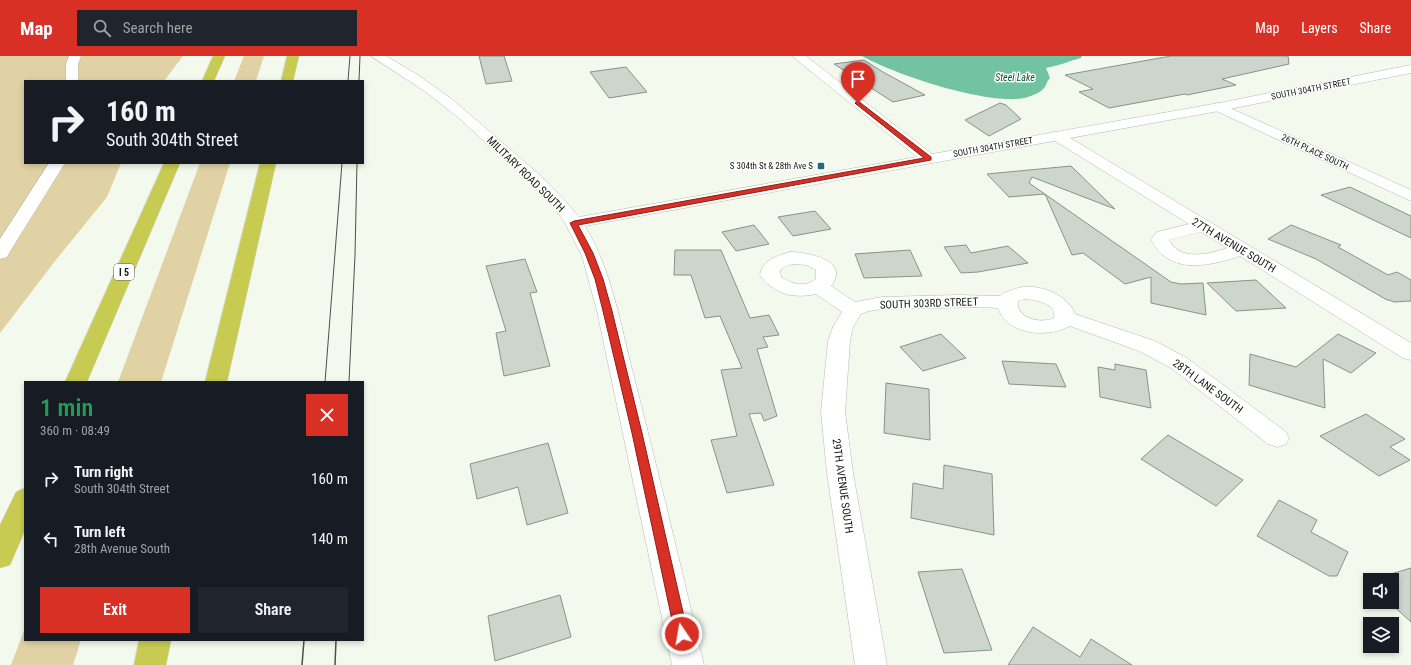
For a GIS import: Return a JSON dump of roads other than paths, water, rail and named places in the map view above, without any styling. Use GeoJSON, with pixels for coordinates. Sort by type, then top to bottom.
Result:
{"type":"FeatureCollection","features":[{"type":"Feature","properties":{"kind":"highway"},"geometry":{"type":"LineString","coordinates":[[208,80],[219,56]]}},
{"type":"Feature","properties":{"kind":"highway"},"geometry":{"type":"LineString","coordinates":[[287,80],[293,56]]}},
{"type":"Feature","properties":{"kind":"highway","name":"I 5"},"geometry":{"type":"LineString","coordinates":[[76,381],[172,164]]}},
{"type":"Feature","properties":{"kind":"highway"},"geometry":{"type":"LineString","coordinates":[[216,381],[268,164]]}},
{"type":"Feature","properties":{"kind":"highway"},"geometry":{"type":"LineString","coordinates":[[0,556],[24,501]]}},
{"type":"Feature","properties":{"kind":"highway"},"geometry":{"type":"LineString","coordinates":[[150,665],[155,641]]}},
{"type":"Feature","properties":{"kind":"street"},"geometry":{"type":"LineString","coordinates":[[72,80],[72,64],[75,56]]}},
{"type":"Feature","properties":{"kind":"street","name":"MILITARY ROAD SOUTH"},"geometry":{"type":"LineString","coordinates":[[377,56],[428,88],[477,126],[546,190],[574,223],[589,253],[599,279],[608,311],[637,433],[688,665]]}},
{"type":"Feature","properties":{"kind":"street"},"geometry":{"type":"LineString","coordinates":[[798,56],[929,159]]}},
{"type":"Feature","properties":{"kind":"street","name":"SOUTH 304TH STREET"},"geometry":{"type":"LineString","coordinates":[[574,223],[1219,107],[1409,70]]}},
{"type":"Feature","properties":{"kind":"street","name":"26TH PLACE SOUTH"},"geometry":{"type":"LineString","coordinates":[[1219,107],[1411,196]]}},
{"type":"Feature","properties":{"kind":"street","name":"27TH AVENUE SOUTH"},"geometry":{"type":"LineString","coordinates":[[1057,136],[1411,352]]}},
{"type":"Feature","properties":{"kind":"street"},"geometry":{"type":"LineString","coordinates":[[0,253],[56,164]]}},
{"type":"Feature","properties":{"kind":"street"},"geometry":{"type":"LineString","coordinates":[[1203,226],[1163,236],[1160,239],[1161,244],[1171,253],[1189,259],[1204,260],[1242,250]]}},
{"type":"Feature","properties":{"kind":"street"},"geometry":{"type":"LineString","coordinates":[[819,287],[853,310]]}},
{"type":"Feature","properties":{"kind":"street"},"geometry":{"type":"LineString","coordinates":[[1032,293],[1042,295],[1060,304],[1064,310],[1064,321],[1052,327],[1034,326],[1016,319],[1007,309],[1006,303],[1009,298],[1015,295],[1032,293]]}},
{"type":"Feature","properties":{"kind":"street","name":"SOUTH 303RD STREET"},"geometry":{"type":"LineString","coordinates":[[853,310],[870,305],[971,300],[1006,303]]}},
{"type":"Feature","properties":{"kind":"street","name":"29TH AVENUE SOUTH"},"geometry":{"type":"LineString","coordinates":[[853,310],[843,327],[839,341],[833,412],[840,472],[871,665]]}},
{"type":"Feature","properties":{"kind":"street","name":"28TH LANE SOUTH"},"geometry":{"type":"LineString","coordinates":[[1065,317],[1147,346],[1179,363],[1278,438]]}},
{"type":"Feature","properties":{"kind":"water","name":"Steel Lake"},"geometry":{"type":"Polygon","coordinates":[[[862,56],[1082,56],[1081,58],[1046,68],[1050,78],[1042,90],[1028,97],[1012,99],[992,98],[969,94],[919,80],[896,72],[862,56]]]}},
{"type":"Feature","properties":{"kind":"tram line"},"geometry":{"type":"LineString","coordinates":[[348,80],[350,56]]}},
{"type":"Feature","properties":{"kind":"tram line"},"geometry":{"type":"LineString","coordinates":[[359,80],[360,56]]}},
{"type":"Feature","properties":{"kind":"tram line"},"geometry":{"type":"LineString","coordinates":[[325,381],[342,164]]}},
{"type":"Feature","properties":{"kind":"tram line"},"geometry":{"type":"LineString","coordinates":[[349,381],[355,255],[357,164]]}},
{"type":"Feature","properties":{"kind":"tram line"},"geometry":{"type":"LineString","coordinates":[[302,665],[304,641]]}},
{"type":"Feature","properties":{"kind":"tram line"},"geometry":{"type":"LineString","coordinates":[[335,665],[336,641]]}},
{"type":"Feature","properties":{"kind":"place","name":"S 304th St & 28th Ave S"},"geometry":{"type":"Point","coordinates":[821,166]}}]}
